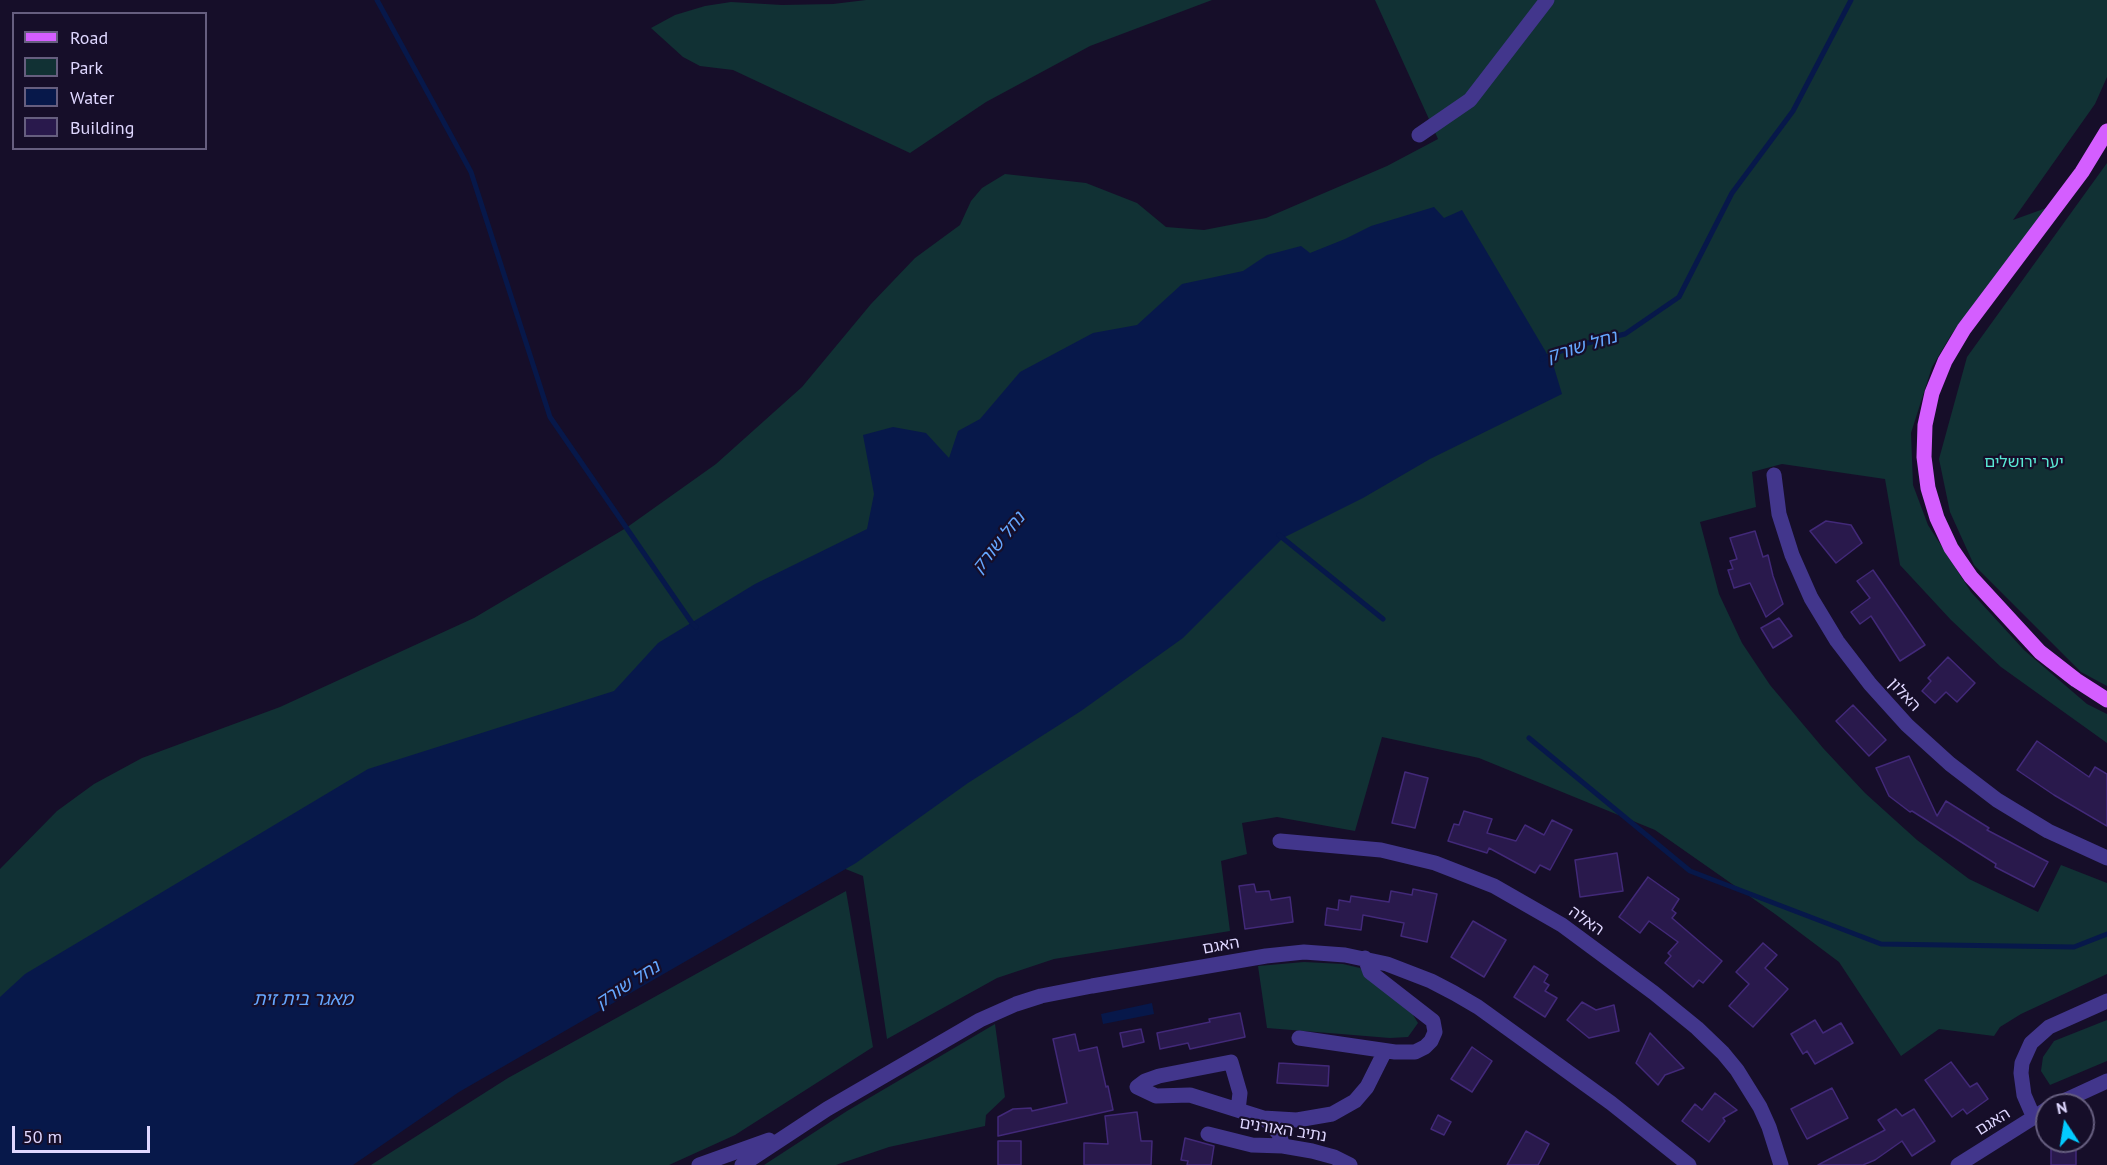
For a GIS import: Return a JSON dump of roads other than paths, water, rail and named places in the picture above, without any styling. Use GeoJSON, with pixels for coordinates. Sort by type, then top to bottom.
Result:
{"type":"FeatureCollection","features":[{"type":"Feature","properties":{"kind":"main road"},"geometry":{"type":"LineString","coordinates":[[2107,130],[2103,145],[1964,329],[1945,361],[1932,393],[1925,425],[1924,457],[1928,488],[1937,518],[1951,548],[1971,577],[1994,605],[2040,652],[2107,700]]}},
{"type":"Feature","properties":{"kind":"street"},"geometry":{"type":"LineString","coordinates":[[1419,135],[1470,100],[1546,0]]}},
{"type":"Feature","properties":{"kind":"street","name":"האלון"},"geometry":{"type":"LineString","coordinates":[[1774,475],[1779,514],[1792,555],[1811,598],[1837,641],[1870,684],[1907,725],[1941,756],[1997,800],[2048,831],[2107,858]]}},
{"type":"Feature","properties":{"kind":"street","name":"האלה"},"geometry":{"type":"LineString","coordinates":[[1280,841],[1372,849],[1435,863],[1494,886],[1562,925],[1654,993],[1697,1028],[1723,1053],[1737,1070],[1760,1107],[1773,1137],[1781,1165]]}},
{"type":"Feature","properties":{"kind":"street","name":"האגם"},"geometry":{"type":"LineString","coordinates":[[742,1165],[783,1137],[980,1020],[1029,1000],[1092,986],[1285,954],[1324,953],[1365,958],[1387,964],[1431,981],[1478,1007],[1636,1121],[1689,1165]]}},
{"type":"Feature","properties":{"kind":"street"},"geometry":{"type":"LineString","coordinates":[[1299,1038],[1385,1051],[1415,1052],[1431,1041],[1436,1032],[1433,1021],[1370,972],[1365,958]]}},
{"type":"Feature","properties":{"kind":"street"},"geometry":{"type":"LineString","coordinates":[[2035,1108],[2024,1095],[2021,1073],[2022,1062],[2031,1043],[2049,1027],[2107,1001]]}},
{"type":"Feature","properties":{"kind":"street"},"geometry":{"type":"LineString","coordinates":[[1238,1110],[1240,1093],[1232,1062],[1159,1076],[1145,1081],[1137,1088],[1156,1096],[1190,1095],[1263,1118],[1297,1120],[1332,1114],[1355,1101],[1367,1087],[1385,1051]]}},
{"type":"Feature","properties":{"kind":"street"},"geometry":{"type":"LineString","coordinates":[[2081,1093],[2107,1081]]}},
{"type":"Feature","properties":{"kind":"street","name":"האגם"},"geometry":{"type":"LineString","coordinates":[[1958,1165],[2035,1117]]}},
{"type":"Feature","properties":{"kind":"street"},"geometry":{"type":"LineString","coordinates":[[1263,1118],[1279,1134],[1283,1146]]}},
{"type":"Feature","properties":{"kind":"street","name":"נתיב האורנים"},"geometry":{"type":"LineString","coordinates":[[1208,1134],[1252,1145],[1283,1146],[1334,1157],[1350,1165]]}},
{"type":"Feature","properties":{"kind":"street"},"geometry":{"type":"LineString","coordinates":[[699,1165],[773,1138],[783,1137]]}},
{"type":"Feature","properties":{"kind":"water","name":"מאגר בית זית"},"geometry":{"type":"Polygon","coordinates":[[[1434,207],[1444,218],[1462,210],[1553,364],[1562,394],[1430,459],[1363,498],[1283,538],[1183,638],[1081,711],[968,783],[856,863],[459,1092],[353,1165],[0,1165],[0,997],[25,974],[368,769],[614,691],[658,643],[755,584],[867,529],[874,494],[863,435],[893,427],[926,433],[949,458],[958,431],[980,419],[1020,372],[1093,333],[1137,325],[1182,284],[1243,271],[1267,255],[1301,246],[1310,253],[1371,226],[1434,207]]]}},
{"type":"Feature","properties":{"kind":"water"},"geometry":{"type":"Polygon","coordinates":[[[1152,1003],[1154,1014],[1103,1024],[1101,1014],[1152,1003]]]}},
{"type":"Feature","properties":{"kind":"waterway"},"geometry":{"type":"LineString","coordinates":[[377,0],[471,172],[550,417],[696,627]]}},
{"type":"Feature","properties":{"kind":"waterway","name":"נחל שורק"},"geometry":{"type":"LineString","coordinates":[[1542,359],[1571,347],[1625,334],[1679,297],[1732,193],[1793,111],[1851,0]]}},
{"type":"Feature","properties":{"kind":"waterway"},"geometry":{"type":"LineString","coordinates":[[1279,535],[1383,619]]}},
{"type":"Feature","properties":{"kind":"waterway"},"geometry":{"type":"LineString","coordinates":[[1529,738],[1690,871],[1881,944],[2074,947],[2107,934]]}},
{"type":"Feature","properties":{"kind":"park label","name":"יער ירושלים"},"geometry":{"type":"Point","coordinates":[2024,462]}}]}
